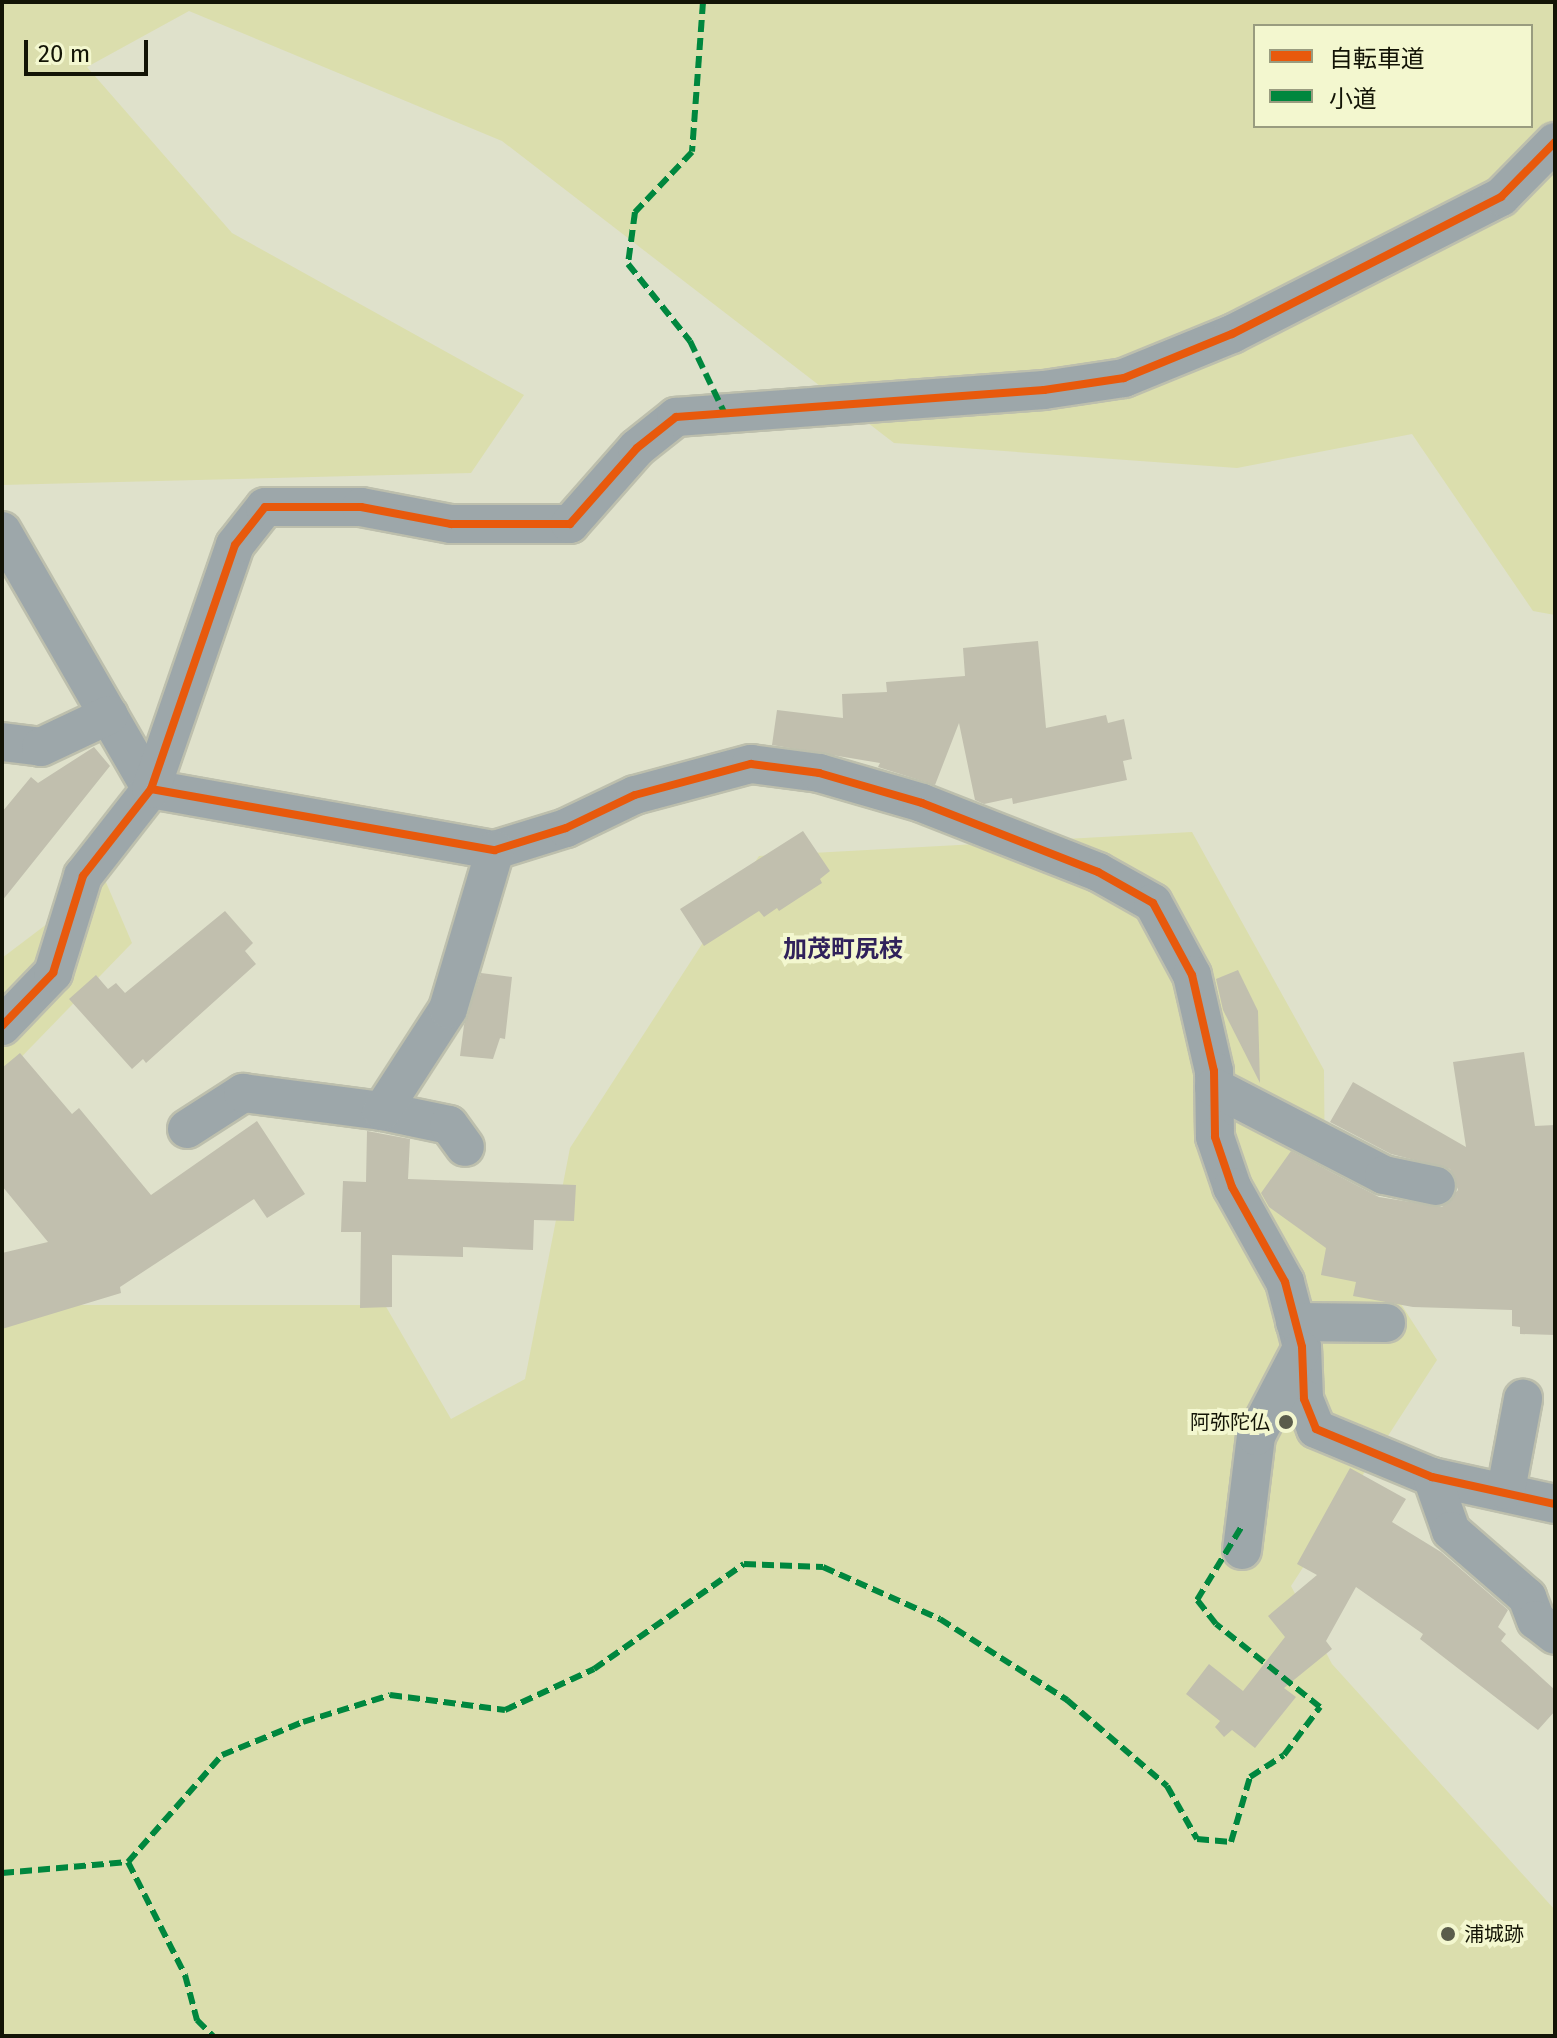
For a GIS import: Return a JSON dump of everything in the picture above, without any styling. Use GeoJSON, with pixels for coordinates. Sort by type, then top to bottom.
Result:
{"type":"FeatureCollection","features":[{"type":"Feature","properties":{"kind":"street"},"geometry":{"type":"LineString","coordinates":[[2,1026],[53,973],[83,876],[151,789],[235,545],[265,507],[361,507],[451,524],[570,524],[637,448],[676,417],[1044,390],[1124,378],[1232,334],[1501,197],[1555,142]]}},
{"type":"Feature","properties":{"kind":"street"},"geometry":{"type":"LineString","coordinates":[[2,531],[151,789]]}},
{"type":"Feature","properties":{"kind":"street"},"geometry":{"type":"LineString","coordinates":[[2,742],[41,747],[109,715]]}},
{"type":"Feature","properties":{"kind":"street"},"geometry":{"type":"LineString","coordinates":[[151,789],[495,850],[566,828],[635,795],[751,764],[819,773],[922,803],[1098,872],[1153,903],[1192,975],[1214,1087],[1215,1137],[1232,1187],[1285,1282],[1299,1334],[1304,1399],[1316,1429],[1432,1477],[1506,1490],[1555,1504]]}},
{"type":"Feature","properties":{"kind":"street"},"geometry":{"type":"LineString","coordinates":[[382,1111],[448,1009],[495,850]]}},
{"type":"Feature","properties":{"kind":"street"},"geometry":{"type":"LineString","coordinates":[[1214,1087],[1384,1175],[1436,1186]]}},
{"type":"Feature","properties":{"kind":"street"},"geometry":{"type":"LineString","coordinates":[[187,1129],[243,1093],[382,1111],[449,1125],[465,1147]]}},
{"type":"Feature","properties":{"kind":"street"},"geometry":{"type":"LineString","coordinates":[[1299,1334],[1386,1323]]}},
{"type":"Feature","properties":{"kind":"street"},"geometry":{"type":"LineString","coordinates":[[1242,1550],[1242,1512],[1256,1436],[1299,1334]]}},
{"type":"Feature","properties":{"kind":"street"},"geometry":{"type":"LineString","coordinates":[[1506,1490],[1523,1399]]}},
{"type":"Feature","properties":{"kind":"street"},"geometry":{"type":"LineString","coordinates":[[1432,1477],[1451,1531],[1527,1597],[1536,1620],[1555,1635]]}},
{"type":"Feature","properties":{"kind":"green space"},"geometry":{"type":"Polygon","coordinates":[[[2,2],[1555,2],[1555,615],[1533,611],[1412,434],[1237,468],[894,443],[502,141],[189,11],[87,67],[232,233],[524,395],[471,473],[2,485],[2,2]]]}},
{"type":"Feature","properties":{"kind":"green space"},"geometry":{"type":"Polygon","coordinates":[[[1192,832],[1324,1070],[1325,1186],[1437,1360],[1291,1586],[1332,1664],[1555,1910],[1555,2036],[2,2036],[2,1305],[385,1305],[451,1419],[525,1379],[570,1148],[759,856],[1192,832]]]}},
{"type":"Feature","properties":{"kind":"green space"},"geometry":{"type":"Polygon","coordinates":[[[105,880],[132,943],[2,1077],[2,958],[105,880]]]}},
{"type":"Feature","properties":{"kind":"building"},"geometry":{"type":"Polygon","coordinates":[[[1038,641],[1046,728],[1106,715],[1108,723],[1124,719],[1132,759],[1123,761],[1127,780],[1013,804],[1012,798],[984,804],[975,800],[959,723],[935,785],[878,767],[880,763],[772,745],[777,710],[843,718],[842,694],[887,692],[886,682],[965,676],[963,648],[1038,641]]]}},
{"type":"Feature","properties":{"kind":"building"},"geometry":{"type":"Polygon","coordinates":[[[94,747],[110,766],[2,901],[2,812],[31,777],[38,783],[94,747]]]}},
{"type":"Feature","properties":{"kind":"building"},"geometry":{"type":"Polygon","coordinates":[[[803,831],[830,871],[820,879],[822,883],[779,911],[777,908],[764,917],[759,911],[704,946],[680,909],[803,831]]]}},
{"type":"Feature","properties":{"kind":"building"},"geometry":{"type":"Polygon","coordinates":[[[225,911],[253,943],[245,951],[256,964],[146,1063],[143,1059],[132,1069],[69,999],[96,975],[108,989],[116,983],[125,993],[225,911]]]}},
{"type":"Feature","properties":{"kind":"building"},"geometry":{"type":"Polygon","coordinates":[[[1238,970],[1258,1011],[1260,1083],[1223,1010],[1216,979],[1238,970]]]}},
{"type":"Feature","properties":{"kind":"building"},"geometry":{"type":"Polygon","coordinates":[[[481,973],[512,977],[505,1039],[500,1038],[493,1059],[460,1056],[464,1025],[481,973]]]}},
{"type":"Feature","properties":{"kind":"building"},"geometry":{"type":"Polygon","coordinates":[[[1524,1052],[1535,1126],[1555,1125],[1555,1335],[1520,1334],[1520,1327],[1512,1326],[1512,1310],[1413,1307],[1353,1296],[1356,1282],[1321,1275],[1326,1248],[1269,1207],[1261,1193],[1291,1151],[1379,1197],[1442,1207],[1458,1190],[1450,1169],[1391,1154],[1330,1122],[1353,1082],[1466,1147],[1453,1062],[1524,1052]]]}},
{"type":"Feature","properties":{"kind":"building"},"geometry":{"type":"Polygon","coordinates":[[[20,1053],[72,1114],[79,1108],[151,1195],[257,1121],[305,1194],[267,1218],[254,1199],[120,1287],[121,1293],[2,1329],[2,1253],[48,1242],[2,1186],[2,1068],[20,1053]]]}},
{"type":"Feature","properties":{"kind":"building"},"geometry":{"type":"Polygon","coordinates":[[[367,1131],[410,1139],[408,1179],[576,1185],[574,1221],[534,1220],[533,1250],[463,1247],[463,1257],[392,1255],[392,1307],[360,1308],[361,1232],[341,1232],[343,1181],[366,1182],[367,1131]]]}},
{"type":"Feature","properties":{"kind":"building"},"geometry":{"type":"Polygon","coordinates":[[[1350,1468],[1406,1499],[1392,1522],[1441,1552],[1508,1610],[1498,1627],[1506,1634],[1501,1641],[1555,1690],[1555,1711],[1538,1730],[1420,1639],[1423,1634],[1356,1587],[1326,1641],[1332,1649],[1284,1688],[1296,1697],[1255,1748],[1232,1730],[1224,1737],[1215,1727],[1220,1721],[1186,1694],[1209,1664],[1243,1691],[1285,1637],[1268,1616],[1317,1575],[1297,1564],[1350,1468]]]}},
{"type":"Feature","properties":{"kind":"marked path"},"geometry":{"type":"LineString","coordinates":[[703,2],[692,152],[635,212],[628,264],[690,341],[724,412]]}},
{"type":"Feature","properties":{"kind":"marked path"},"geometry":{"type":"LineString","coordinates":[[2,1873],[128,1862],[222,1755],[303,1722],[390,1695],[505,1710],[594,1669],[744,1564],[823,1567],[940,1619],[1067,1700],[1167,1786],[1197,1839],[1231,1842],[1250,1777],[1284,1755],[1320,1707],[1216,1624],[1197,1600],[1242,1526]]}},
{"type":"Feature","properties":{"kind":"marked path"},"geometry":{"type":"LineString","coordinates":[[128,1862],[185,1975],[197,2020],[213,2036]]}},
{"type":"Feature","properties":{"kind":"cycle path"},"geometry":{"type":"LineString","coordinates":[[2,1026],[53,973],[83,876],[151,789],[235,545],[265,507],[361,507],[451,524],[570,524],[637,448],[676,417],[1044,390],[1124,378],[1232,334],[1501,197],[1555,142]]}},
{"type":"Feature","properties":{"kind":"cycle path"},"geometry":{"type":"LineString","coordinates":[[151,789],[495,850],[566,828],[635,795],[751,764],[819,773],[922,803],[1098,872],[1153,903],[1192,975],[1214,1071],[1215,1137],[1232,1187],[1285,1282],[1302,1347],[1304,1399],[1316,1429],[1432,1477],[1555,1504]]}},
{"type":"Feature","properties":{"kind":"place","name":"阿弥陀仏"},"geometry":{"type":"Point","coordinates":[1286,1422]}},
{"type":"Feature","properties":{"kind":"place","name":"浦城跡"},"geometry":{"type":"Point","coordinates":[1448,1934]}},
{"type":"Feature","properties":{"kind":"district","name":"加茂町尻枝"},"geometry":{"type":"Point","coordinates":[843,950]}}]}
